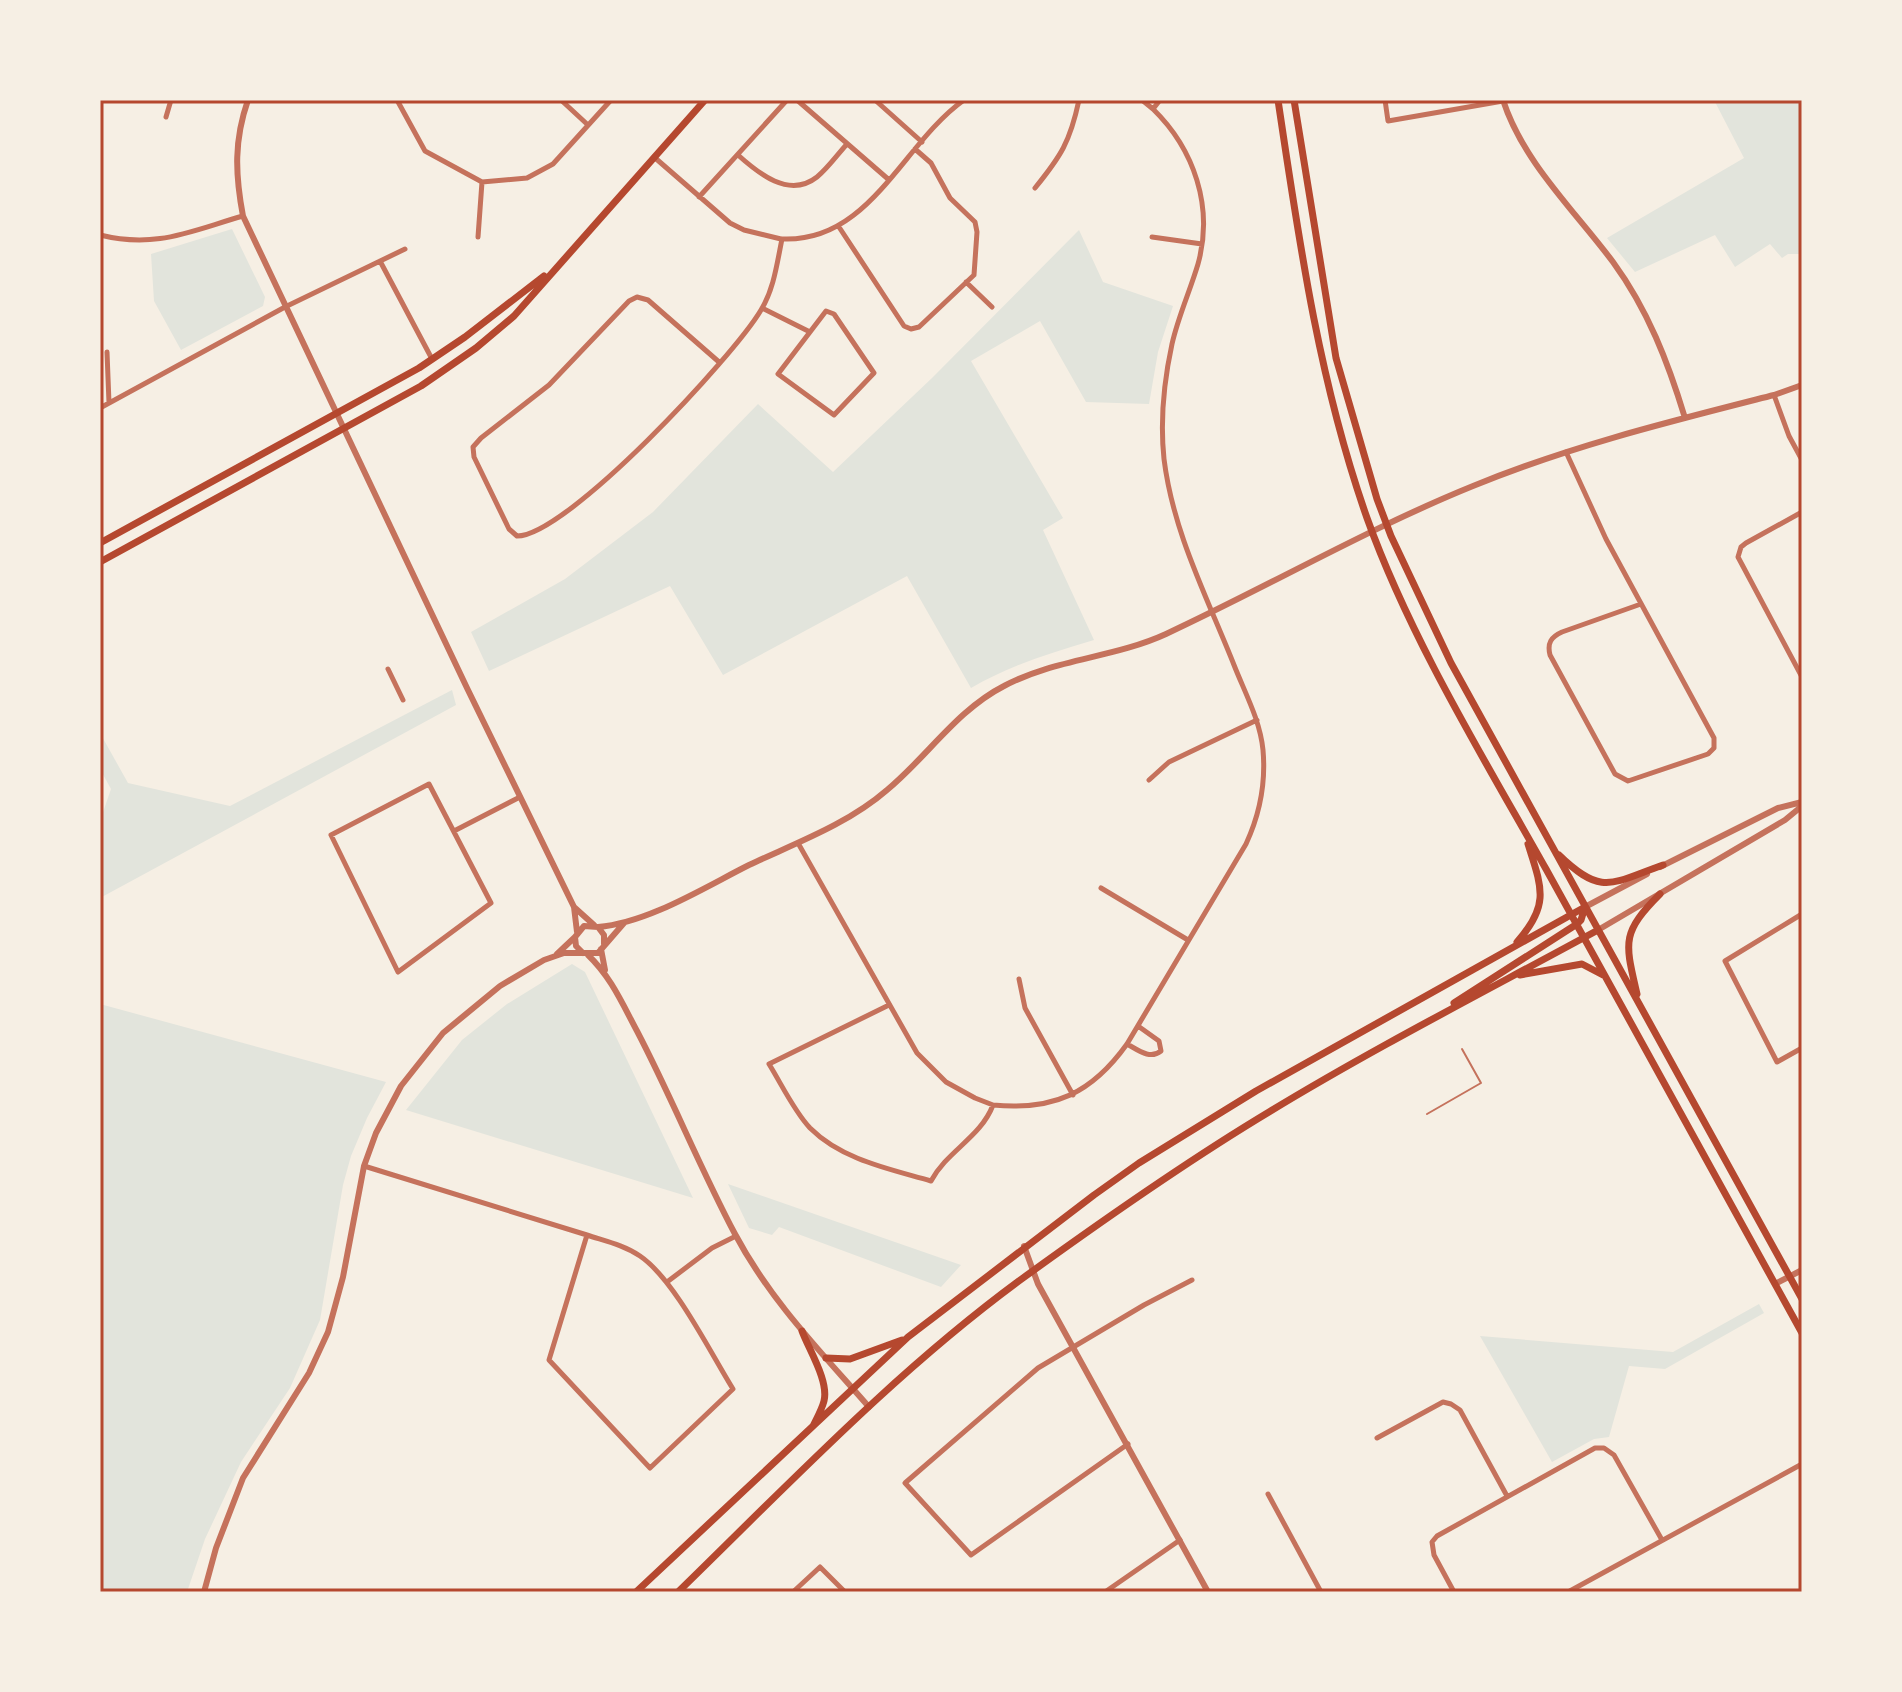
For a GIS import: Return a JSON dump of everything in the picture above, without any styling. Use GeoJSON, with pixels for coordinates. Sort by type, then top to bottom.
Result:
{"type":"FeatureCollection","features":[{"type":"Feature","properties":{"kind":"main road"},"geometry":{"type":"LineString","coordinates":[[100,562],[421,386],[476,348],[514,316],[705,100]]}},
{"type":"Feature","properties":{"kind":"main road"},"geometry":{"type":"LineString","coordinates":[[1278,100],[1304,268],[1331,403],[1372,530],[1416,631],[1802,1333]]}},
{"type":"Feature","properties":{"kind":"main road"},"geometry":{"type":"LineString","coordinates":[[1294,100],[1336,358],[1386,524],[1427,617],[1802,1299]]}},
{"type":"Feature","properties":{"kind":"main road"},"geometry":{"type":"LineString","coordinates":[[100,543],[432,359],[555,267]]}},
{"type":"Feature","properties":{"kind":"main road"},"geometry":{"type":"LineString","coordinates":[[1512,947],[1531,926],[1541,901],[1540,882],[1522,827]]}},
{"type":"Feature","properties":{"kind":"main road"},"geometry":{"type":"LineString","coordinates":[[1552,848],[1579,875],[1600,883],[1613,882],[1663,865]]}},
{"type":"Feature","properties":{"kind":"main road"},"geometry":{"type":"LineString","coordinates":[[1639,1004],[1627,940],[1638,917],[1660,894]]}},
{"type":"Feature","properties":{"kind":"main road"},"geometry":{"type":"LineString","coordinates":[[636,1592],[908,1337],[1024,1246],[1139,1163],[1256,1091],[1585,907]]}},
{"type":"Feature","properties":{"kind":"main road"},"geometry":{"type":"LineString","coordinates":[[1420,1027],[1577,924],[1585,907]]}},
{"type":"Feature","properties":{"kind":"main road"},"geometry":{"type":"LineString","coordinates":[[678,1592],[869,1407],[961,1328],[1158,1182],[1261,1117],[1598,930]]}},
{"type":"Feature","properties":{"kind":"main road"},"geometry":{"type":"LineString","coordinates":[[1510,977],[1582,964],[1605,977]]}},
{"type":"Feature","properties":{"kind":"main road"},"geometry":{"type":"LineString","coordinates":[[802,1331],[811,1357],[821,1373],[825,1390],[813,1428]]}},
{"type":"Feature","properties":{"kind":"main road"},"geometry":{"type":"LineString","coordinates":[[826,1358],[850,1359],[908,1337]]}},
{"type":"Feature","properties":{"kind":"street"},"geometry":{"type":"LineString","coordinates":[[166,117],[171,100]]}},
{"type":"Feature","properties":{"kind":"street"},"geometry":{"type":"LineString","coordinates":[[248,100],[236,148],[236,178],[243,216],[574,907],[576,946],[605,970]]}},
{"type":"Feature","properties":{"kind":"street"},"geometry":{"type":"LineString","coordinates":[[397,100],[425,151],[482,182],[527,178],[553,164],[611,100]]}},
{"type":"Feature","properties":{"kind":"street"},"geometry":{"type":"LineString","coordinates":[[561,100],[588,125]]}},
{"type":"Feature","properties":{"kind":"street"},"geometry":{"type":"LineString","coordinates":[[699,197],[787,100]]}},
{"type":"Feature","properties":{"kind":"street"},"geometry":{"type":"LineString","coordinates":[[797,100],[888,179]]}},
{"type":"Feature","properties":{"kind":"street"},"geometry":{"type":"LineString","coordinates":[[875,100],[922,142]]}},
{"type":"Feature","properties":{"kind":"street"},"geometry":{"type":"LineString","coordinates":[[654,157],[736,227],[782,239],[805,239],[839,227],[859,211],[964,100]]}},
{"type":"Feature","properties":{"kind":"street"},"geometry":{"type":"LineString","coordinates":[[1035,188],[1065,149],[1079,100]]}},
{"type":"Feature","properties":{"kind":"street"},"geometry":{"type":"LineString","coordinates":[[798,842],[917,1053],[933,1072],[959,1090],[993,1105],[1036,1105],[1073,1095],[1100,1077],[1127,1044],[1246,844],[1263,794],[1264,769],[1257,720],[1176,520],[1168,486],[1163,436],[1164,392],[1172,343],[1202,244],[1204,216],[1196,174],[1178,138],[1142,100]]}},
{"type":"Feature","properties":{"kind":"street"},"geometry":{"type":"LineString","coordinates":[[1153,109],[1160,100]]}},
{"type":"Feature","properties":{"kind":"street"},"geometry":{"type":"LineString","coordinates":[[1385,100],[1388,121],[1503,101],[1529,154],[1634,294],[1667,362],[1685,418]]}},
{"type":"Feature","properties":{"kind":"street"},"geometry":{"type":"LineString","coordinates":[[738,155],[772,181],[799,185],[817,177],[847,144]]}},
{"type":"Feature","properties":{"kind":"street"},"geometry":{"type":"LineString","coordinates":[[839,227],[904,326],[911,329],[919,327],[974,275],[975,222],[950,198],[931,163],[915,149]]}},
{"type":"Feature","properties":{"kind":"street"},"geometry":{"type":"LineString","coordinates":[[478,237],[482,182]]}},
{"type":"Feature","properties":{"kind":"street"},"geometry":{"type":"LineString","coordinates":[[100,235],[128,242],[156,241],[243,216]]}},
{"type":"Feature","properties":{"kind":"street"},"geometry":{"type":"LineString","coordinates":[[1152,237],[1202,244]]}},
{"type":"Feature","properties":{"kind":"street"},"geometry":{"type":"LineString","coordinates":[[719,362],[648,300],[637,297],[626,304],[549,385],[473,447],[474,457],[505,523],[517,536],[535,532],[608,478],[666,423],[719,362],[762,308],[771,287],[782,239]]}},
{"type":"Feature","properties":{"kind":"street"},"geometry":{"type":"LineString","coordinates":[[100,408],[285,307],[405,249]]}},
{"type":"Feature","properties":{"kind":"street"},"geometry":{"type":"LineString","coordinates":[[380,261],[432,359]]}},
{"type":"Feature","properties":{"kind":"street"},"geometry":{"type":"LineString","coordinates":[[966,282],[992,307]]}},
{"type":"Feature","properties":{"kind":"street"},"geometry":{"type":"LineString","coordinates":[[762,308],[810,332]]}},
{"type":"Feature","properties":{"kind":"street"},"geometry":{"type":"LineString","coordinates":[[826,311],[834,314],[874,373],[834,415],[778,374],[810,332],[826,311]]}},
{"type":"Feature","properties":{"kind":"street"},"geometry":{"type":"LineString","coordinates":[[107,352],[109,403]]}},
{"type":"Feature","properties":{"kind":"street"},"geometry":{"type":"LineString","coordinates":[[555,956],[584,926],[625,922],[668,905],[853,814],[884,793],[969,710],[1003,686],[1036,672],[1136,645],[1372,530],[1473,485],[1566,452],[1802,385]]}},
{"type":"Feature","properties":{"kind":"street"},"geometry":{"type":"LineString","coordinates":[[1774,395],[1789,436],[1802,460]]}},
{"type":"Feature","properties":{"kind":"street"},"geometry":{"type":"LineString","coordinates":[[1566,452],[1600,527],[1712,733],[1714,748],[1702,757],[1628,781],[1615,774],[1550,655],[1549,642],[1562,632],[1641,604]]}},
{"type":"Feature","properties":{"kind":"street"},"geometry":{"type":"LineString","coordinates":[[1802,512],[1746,543],[1739,551],[1739,562],[1802,677]]}},
{"type":"Feature","properties":{"kind":"street"},"geometry":{"type":"LineString","coordinates":[[388,669],[403,700]]}},
{"type":"Feature","properties":{"kind":"street"},"geometry":{"type":"LineString","coordinates":[[1149,780],[1169,762],[1257,720]]}},
{"type":"Feature","properties":{"kind":"street"},"geometry":{"type":"LineString","coordinates":[[429,784],[454,831],[491,903],[398,972],[331,835],[429,784]]}},
{"type":"Feature","properties":{"kind":"street"},"geometry":{"type":"LineString","coordinates":[[454,831],[520,797]]}},
{"type":"Feature","properties":{"kind":"street"},"geometry":{"type":"LineString","coordinates":[[1585,907],[1778,808],[1802,804]]}},
{"type":"Feature","properties":{"kind":"street"},"geometry":{"type":"LineString","coordinates":[[1598,930],[1785,820],[1802,804]]}},
{"type":"Feature","properties":{"kind":"street"},"geometry":{"type":"LineString","coordinates":[[1101,888],[1188,940]]}},
{"type":"Feature","properties":{"kind":"street"},"geometry":{"type":"LineString","coordinates":[[574,907],[604,935],[605,970],[736,1236],[770,1292],[869,1407]]}},
{"type":"Feature","properties":{"kind":"street"},"geometry":{"type":"LineString","coordinates":[[1802,914],[1725,961],[1777,1062],[1802,1048]]}},
{"type":"Feature","properties":{"kind":"street"},"geometry":{"type":"LineString","coordinates":[[204,1592],[216,1548],[243,1478],[305,1380],[328,1332],[343,1277],[364,1166],[391,1103],[429,1049],[459,1018],[500,986],[555,956],[570,952],[586,954],[602,947],[625,922]]}},
{"type":"Feature","properties":{"kind":"street"},"geometry":{"type":"LineString","coordinates":[[1019,979],[1025,1008],[1073,1095]]}},
{"type":"Feature","properties":{"kind":"street"},"geometry":{"type":"LineString","coordinates":[[889,1005],[769,1064],[809,1127],[833,1146],[862,1161],[931,1181],[938,1167],[984,1124],[993,1105]]}},
{"type":"Feature","properties":{"kind":"street"},"geometry":{"type":"LineString","coordinates":[[1127,1044],[1148,1055],[1161,1051],[1159,1041],[1138,1026]]}},
{"type":"Feature","properties":{"kind":"street"},"geometry":{"type":"LineString","coordinates":[[364,1166],[587,1235],[636,1253],[652,1265],[667,1282],[733,1389],[650,1468],[549,1360],[587,1235]]}},
{"type":"Feature","properties":{"kind":"street"},"geometry":{"type":"LineString","coordinates":[[667,1282],[712,1248],[736,1236]]}},
{"type":"Feature","properties":{"kind":"street"},"geometry":{"type":"LineString","coordinates":[[1024,1246],[1033,1272],[1208,1592]]}},
{"type":"Feature","properties":{"kind":"street"},"geometry":{"type":"LineString","coordinates":[[1775,1284],[1802,1270]]}},
{"type":"Feature","properties":{"kind":"street"},"geometry":{"type":"LineString","coordinates":[[1128,1444],[971,1555],[905,1483],[1038,1368],[1192,1280]]}},
{"type":"Feature","properties":{"kind":"street"},"geometry":{"type":"LineString","coordinates":[[1377,1438],[1435,1405],[1447,1402],[1460,1410],[1507,1496]]}},
{"type":"Feature","properties":{"kind":"street"},"geometry":{"type":"LineString","coordinates":[[1454,1592],[1434,1555],[1432,1542],[1440,1533],[1595,1448],[1604,1448],[1614,1455],[1662,1540]]}},
{"type":"Feature","properties":{"kind":"street"},"geometry":{"type":"LineString","coordinates":[[1568,1592],[1802,1464]]}},
{"type":"Feature","properties":{"kind":"street"},"geometry":{"type":"LineString","coordinates":[[1268,1494],[1321,1592]]}},
{"type":"Feature","properties":{"kind":"street"},"geometry":{"type":"LineString","coordinates":[[1105,1592],[1180,1540]]}},
{"type":"Feature","properties":{"kind":"street"},"geometry":{"type":"LineString","coordinates":[[793,1592],[820,1567],[845,1592]]}},
{"type":"Feature","properties":{"kind":"lane"},"geometry":{"type":"LineString","coordinates":[[1427,1114],[1481,1083],[1462,1049]]}},
{"type":"Feature","properties":{"kind":"shaded area"},"geometry":{"type":"Polygon","coordinates":[[[1714,100],[1802,100],[1802,254],[1788,254],[1782,258],[1770,244],[1735,267],[1715,235],[1635,272],[1607,238],[1744,158],[1714,100]]]}},
{"type":"Feature","properties":{"kind":"shaded area"},"geometry":{"type":"Polygon","coordinates":[[[232,229],[265,297],[263,306],[181,350],[154,301],[151,254],[232,229]]]}},
{"type":"Feature","properties":{"kind":"shaded area"},"geometry":{"type":"Polygon","coordinates":[[[1079,230],[1103,282],[1173,306],[1158,352],[1149,404],[1086,402],[1040,321],[971,361],[1063,518],[1043,530],[1094,640],[1016,666],[971,688],[907,576],[723,675],[670,586],[489,671],[471,632],[565,579],[653,512],[758,404],[833,472],[932,378],[1079,230]]]}},
{"type":"Feature","properties":{"kind":"shaded area"},"geometry":{"type":"Polygon","coordinates":[[[452,690],[456,705],[100,898],[100,821],[111,789],[100,769],[100,733],[128,783],[230,806],[452,690]]]}},
{"type":"Feature","properties":{"kind":"shaded area"},"geometry":{"type":"Polygon","coordinates":[[[572,964],[585,972],[693,1198],[406,1110],[462,1040],[507,1004],[572,964]]]}},
{"type":"Feature","properties":{"kind":"shaded area"},"geometry":{"type":"Polygon","coordinates":[[[100,1004],[386,1082],[351,1156],[343,1185],[320,1320],[290,1388],[241,1462],[205,1539],[187,1592],[100,1592],[100,1004]]]}},
{"type":"Feature","properties":{"kind":"shaded area"},"geometry":{"type":"Polygon","coordinates":[[[728,1184],[961,1265],[941,1287],[779,1227],[772,1235],[749,1228],[728,1184]]]}},
{"type":"Feature","properties":{"kind":"shaded area"},"geometry":{"type":"Polygon","coordinates":[[[1759,1304],[1764,1313],[1665,1369],[1629,1366],[1609,1437],[1594,1439],[1552,1462],[1480,1336],[1673,1352],[1759,1304]]]}}]}
